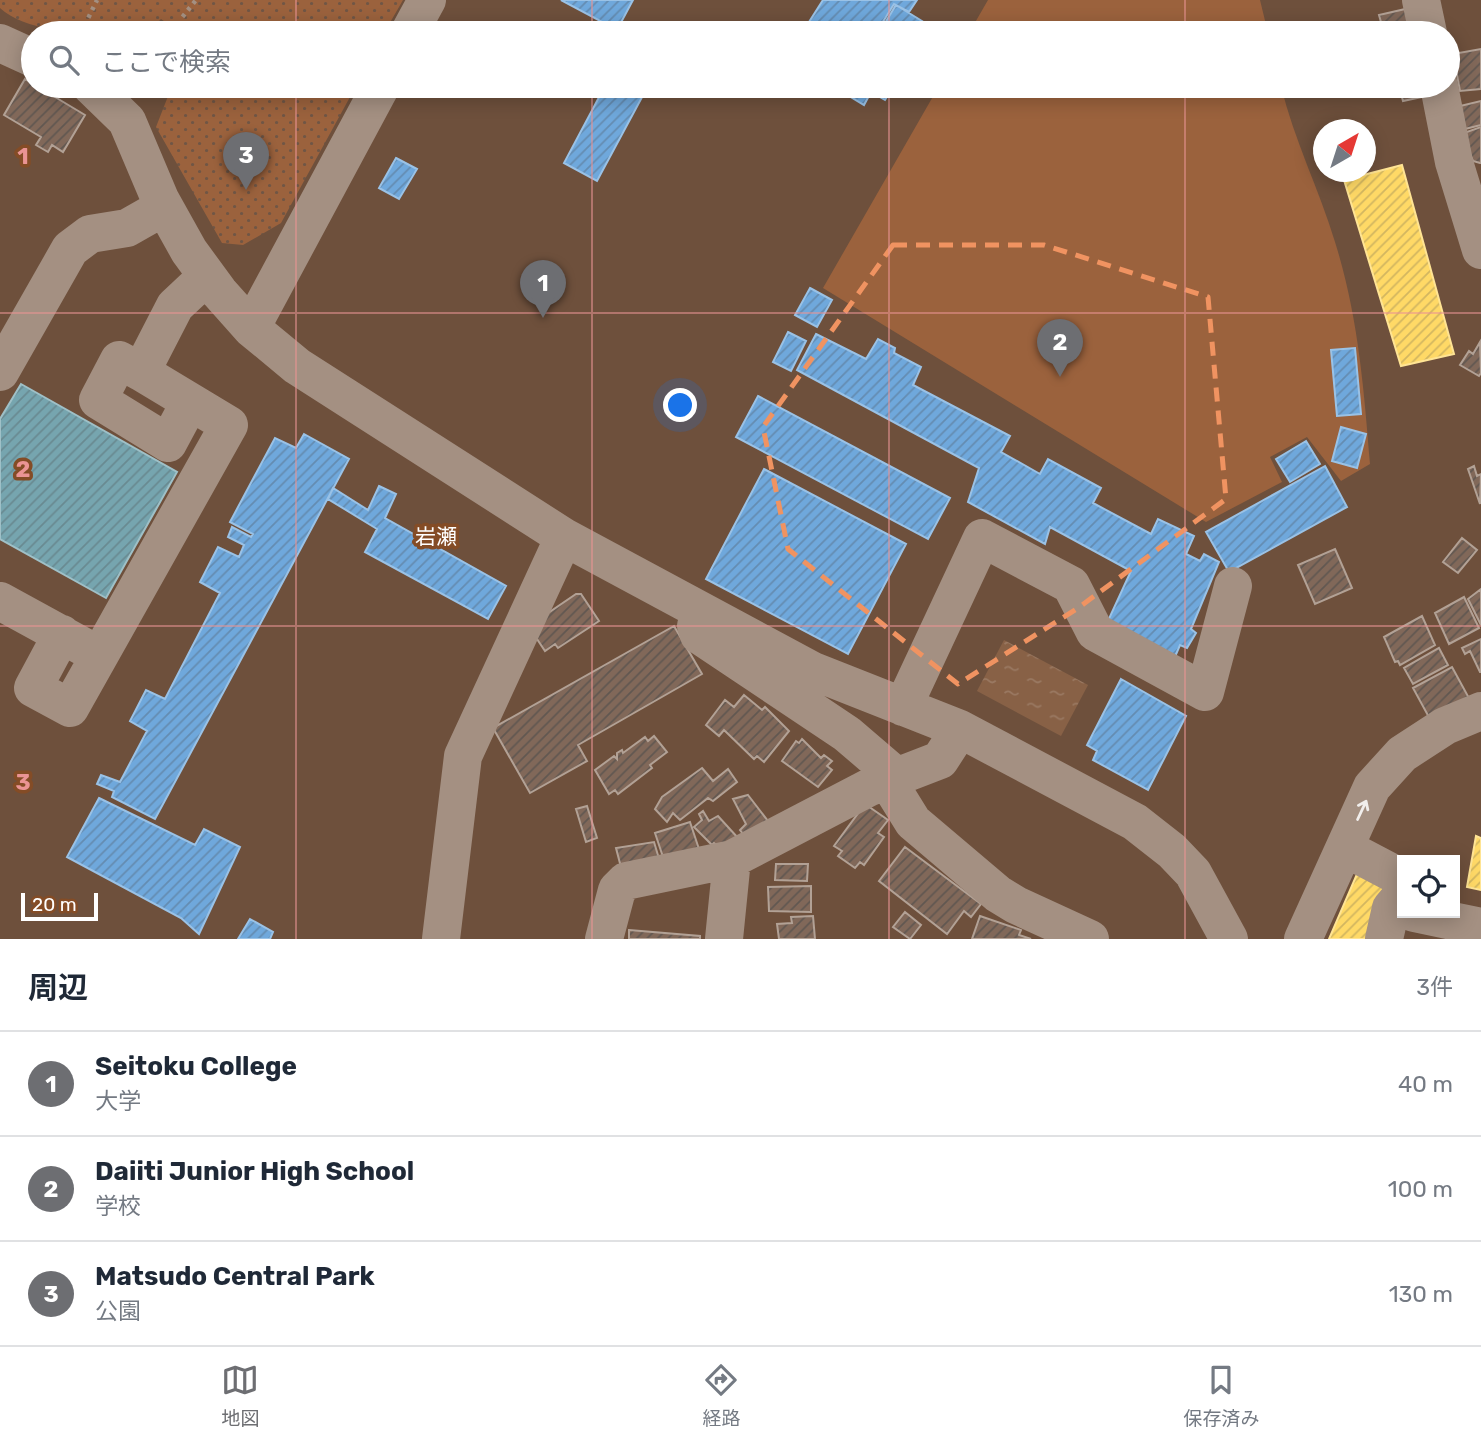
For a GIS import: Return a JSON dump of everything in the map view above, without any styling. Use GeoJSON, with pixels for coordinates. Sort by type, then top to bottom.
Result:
{"type":"FeatureCollection","features":[{"type":"Feature","properties":{"kind":"street"},"geometry":{"type":"LineString","coordinates":[[416,21],[427,0]]}},
{"type":"Feature","properties":{"kind":"street"},"geometry":{"type":"LineString","coordinates":[[0,43],[21,53]]}},
{"type":"Feature","properties":{"kind":"street"},"geometry":{"type":"LineString","coordinates":[[103,98],[127,121],[164,207],[207,276],[251,328],[324,384],[564,537],[701,611],[813,671],[960,729],[1135,822],[1172,851],[1193,873],[1229,939]]}},
{"type":"Feature","properties":{"kind":"street"},"geometry":{"type":"LineString","coordinates":[[251,328],[375,98]]}},
{"type":"Feature","properties":{"kind":"street"},"geometry":{"type":"LineString","coordinates":[[1443,98],[1470,179],[1481,250]]}},
{"type":"Feature","properties":{"kind":"street"},"geometry":{"type":"LineString","coordinates":[[0,372],[70,249],[90,234],[127,228],[164,207]]}},
{"type":"Feature","properties":{"kind":"street"},"geometry":{"type":"LineString","coordinates":[[141,372],[175,306],[207,276]]}},
{"type":"Feature","properties":{"kind":"street"},"geometry":{"type":"LineString","coordinates":[[62,634],[33,688],[70,708],[229,425],[119,360],[98,400],[168,443],[190,402]]}},
{"type":"Feature","properties":{"kind":"street"},"geometry":{"type":"LineString","coordinates":[[441,939],[463,756],[564,537]]}},
{"type":"Feature","properties":{"kind":"street"},"geometry":{"type":"LineString","coordinates":[[903,707],[982,538],[1071,585],[1096,632],[1205,692],[1233,586]]}},
{"type":"Feature","properties":{"kind":"street"},"geometry":{"type":"LineString","coordinates":[[0,601],[99,655]]}},
{"type":"Feature","properties":{"kind":"street"},"geometry":{"type":"LineString","coordinates":[[701,611],[695,629],[699,635],[847,734],[892,778],[913,822],[998,894],[1090,939]]}},
{"type":"Feature","properties":{"kind":"street"},"geometry":{"type":"LineString","coordinates":[[1303,939],[1372,787],[1402,754],[1445,726],[1481,710]]}},
{"type":"Feature","properties":{"kind":"street"},"geometry":{"type":"LineString","coordinates":[[604,939],[617,890],[626,881],[732,859],[787,828],[892,778],[940,760],[960,729]]}},
{"type":"Feature","properties":{"kind":"street"},"geometry":{"type":"LineString","coordinates":[[1345,848],[1397,905]]}},
{"type":"Feature","properties":{"kind":"street"},"geometry":{"type":"LineString","coordinates":[[724,939],[732,859]]}},
{"type":"Feature","properties":{"kind":"street"},"geometry":{"type":"LineString","coordinates":[[1433,918],[1471,930]]}},
{"type":"Feature","properties":{"kind":"path"},"geometry":{"type":"LineString","coordinates":[[87,21],[97,0]]}},
{"type":"Feature","properties":{"kind":"path"},"geometry":{"type":"LineString","coordinates":[[180,21],[196,0]]}},
{"type":"Feature","properties":{"kind":"highlighted area"},"geometry":{"type":"Polygon","coordinates":[[[893,245],[1044,245],[1208,297],[1226,499],[1078,608],[958,684],[788,549],[763,427],[893,245]]]}},
{"type":"Feature","properties":{"kind":"shaded area"},"geometry":{"type":"Polygon","coordinates":[[[0,0],[403,0],[391,21],[23,21],[0,8],[0,0]]]}},
{"type":"Feature","properties":{"kind":"shaded area"},"geometry":{"type":"Polygon","coordinates":[[[988,0],[1260,0],[1265,21],[976,21],[988,0]]]}},
{"type":"Feature","properties":{"kind":"shaded area"},"geometry":{"type":"Polygon","coordinates":[[[167,98],[349,98],[281,223],[243,245],[222,243],[156,127],[167,98]]]}},
{"type":"Feature","properties":{"kind":"shaded area"},"geometry":{"type":"Polygon","coordinates":[[[932,98],[1285,98],[1343,269],[1359,352],[1370,464],[1341,481],[1307,437],[1270,457],[1282,482],[1206,522],[823,288],[932,98]]]}},
{"type":"Feature","properties":{"kind":"water"},"geometry":{"type":"Polygon","coordinates":[[[1004,640],[1088,685],[1061,736],[977,691],[1004,640]]]}},
{"type":"Feature","properties":{"kind":"building: 住宅"},"geometry":{"type":"Polygon","coordinates":[[[1402,165],[1454,354],[1401,366],[1345,182],[1376,182],[1376,172],[1402,165]]]}},
{"type":"Feature","properties":{"kind":"building: 住宅"},"geometry":{"type":"Polygon","coordinates":[[[1476,836],[1481,838],[1481,890],[1467,887],[1476,836]]]}},
{"type":"Feature","properties":{"kind":"building: 住宅"},"geometry":{"type":"Polygon","coordinates":[[[1360,867],[1396,882],[1370,939],[1329,939],[1360,867]]]}},
{"type":"Feature","properties":{"kind":"building: 教育"},"geometry":{"type":"Polygon","coordinates":[[[561,0],[633,0],[622,21],[600,21],[561,0]]]}},
{"type":"Feature","properties":{"kind":"building: 教育"},"geometry":{"type":"Polygon","coordinates":[[[823,0],[917,0],[909,12],[894,4],[883,21],[810,21],[823,0]]]}},
{"type":"Feature","properties":{"kind":"building: 教育"},"geometry":{"type":"Polygon","coordinates":[[[896,5],[922,21],[886,21],[896,5]]]}},
{"type":"Feature","properties":{"kind":"building: 教育"},"geometry":{"type":"Polygon","coordinates":[[[599,98],[642,98],[597,181],[564,163],[599,98]]]}},
{"type":"Feature","properties":{"kind":"building: 教育"},"geometry":{"type":"Polygon","coordinates":[[[852,98],[868,98],[864,105],[852,98]]]}},
{"type":"Feature","properties":{"kind":"building: 教育"},"geometry":{"type":"Polygon","coordinates":[[[396,158],[417,169],[399,199],[379,188],[396,158]]]}},
{"type":"Feature","properties":{"kind":"building: 教育"},"geometry":{"type":"Polygon","coordinates":[[[810,288],[832,300],[817,327],[795,315],[810,288]]]}},
{"type":"Feature","properties":{"kind":"building: 教育"},"geometry":{"type":"Polygon","coordinates":[[[788,332],[806,341],[791,371],[773,362],[788,332]]]}},
{"type":"Feature","properties":{"kind":"building: 教育"},"geometry":{"type":"Polygon","coordinates":[[[816,334],[866,359],[878,339],[895,348],[894,353],[921,367],[913,385],[1010,436],[1001,452],[1040,474],[1048,459],[1101,488],[1093,503],[1151,534],[1158,519],[1194,536],[1186,554],[1200,561],[1204,554],[1219,562],[1191,629],[1196,633],[1187,648],[1180,645],[1174,659],[1107,623],[1131,571],[1050,527],[1045,544],[968,502],[979,468],[797,370],[816,334]]]}},
{"type":"Feature","properties":{"kind":"building: 教育"},"geometry":{"type":"Polygon","coordinates":[[[1355,348],[1361,414],[1337,416],[1331,350],[1355,348]]]}},
{"type":"Feature","properties":{"kind":"building: 教育"},"geometry":{"type":"Polygon","coordinates":[[[758,396],[950,498],[928,539],[736,437],[758,396]]]}},
{"type":"Feature","properties":{"kind":"building: 教育"},"geometry":{"type":"Polygon","coordinates":[[[1341,427],[1366,434],[1357,468],[1332,461],[1341,427]]]}},
{"type":"Feature","properties":{"kind":"building: 教育"},"geometry":{"type":"Polygon","coordinates":[[[304,434],[349,459],[155,819],[112,797],[114,791],[97,784],[101,775],[120,782],[147,731],[130,721],[146,690],[165,699],[220,593],[200,582],[218,547],[239,557],[244,545],[228,537],[232,527],[251,537],[253,534],[230,522],[275,438],[296,448],[304,434]]]}},
{"type":"Feature","properties":{"kind":"building: 教育"},"geometry":{"type":"Polygon","coordinates":[[[1306,441],[1320,464],[1290,482],[1276,459],[1306,441]]]}},
{"type":"Feature","properties":{"kind":"building: 教育"},"geometry":{"type":"Polygon","coordinates":[[[1325,466],[1347,507],[1229,572],[1206,532],[1325,466]]]}},
{"type":"Feature","properties":{"kind":"building: 教育"},"geometry":{"type":"Polygon","coordinates":[[[764,469],[906,544],[848,654],[706,579],[764,469]]]}},
{"type":"Feature","properties":{"kind":"building: 教育"},"geometry":{"type":"Polygon","coordinates":[[[379,486],[396,494],[385,518],[506,586],[488,619],[365,552],[377,529],[328,499],[333,488],[368,510],[379,486]]]}},
{"type":"Feature","properties":{"kind":"building: 教育"},"geometry":{"type":"Polygon","coordinates":[[[1121,679],[1186,716],[1148,790],[1093,760],[1097,751],[1087,745],[1121,679]]]}},
{"type":"Feature","properties":{"kind":"building: 教育"},"geometry":{"type":"Polygon","coordinates":[[[99,798],[195,845],[204,829],[240,847],[199,934],[181,918],[67,857],[99,798]]]}},
{"type":"Feature","properties":{"kind":"building: 教育"},"geometry":{"type":"Polygon","coordinates":[[[250,919],[273,932],[270,939],[238,939],[250,919]]]}},
{"type":"Feature","properties":{"kind":"building: 公共"},"geometry":{"type":"Polygon","coordinates":[[[21,384],[177,472],[106,598],[0,539],[0,419],[21,384]]]}},
{"type":"Feature","properties":{"kind":"building: その他"},"geometry":{"type":"Polygon","coordinates":[[[1414,7],[1417,21],[1381,21],[1379,15],[1414,7]]]}},
{"type":"Feature","properties":{"kind":"building: その他"},"geometry":{"type":"Polygon","coordinates":[[[1481,49],[1481,89],[1460,91],[1460,53],[1481,49]]]}},
{"type":"Feature","properties":{"kind":"building: その他"},"geometry":{"type":"Polygon","coordinates":[[[21,86],[21,98],[57,98],[85,115],[63,152],[52,145],[48,152],[36,145],[41,137],[4,115],[21,86]]]}},
{"type":"Feature","properties":{"kind":"building: その他"},"geometry":{"type":"Polygon","coordinates":[[[1481,101],[1481,125],[1461,130],[1456,107],[1481,101]]]}},
{"type":"Feature","properties":{"kind":"building: その他"},"geometry":{"type":"Polygon","coordinates":[[[1481,127],[1480,163],[1473,161],[1461,134],[1481,127]]]}},
{"type":"Feature","properties":{"kind":"building: その他"},"geometry":{"type":"Polygon","coordinates":[[[1480,342],[1479,376],[1460,365],[1469,351],[1473,354],[1480,342]]]}},
{"type":"Feature","properties":{"kind":"building: その他"},"geometry":{"type":"Polygon","coordinates":[[[1474,466],[1477,476],[1481,474],[1480,504],[1468,469],[1474,466]]]}},
{"type":"Feature","properties":{"kind":"building: その他"},"geometry":{"type":"Polygon","coordinates":[[[1462,538],[1477,550],[1458,573],[1443,562],[1462,538]]]}},
{"type":"Feature","properties":{"kind":"building: その他"},"geometry":{"type":"Polygon","coordinates":[[[1335,549],[1352,588],[1315,604],[1298,565],[1335,549]]]}},
{"type":"Feature","properties":{"kind":"building: その他"},"geometry":{"type":"Polygon","coordinates":[[[1481,589],[1481,625],[1468,599],[1481,589]]]}},
{"type":"Feature","properties":{"kind":"building: その他"},"geometry":{"type":"Polygon","coordinates":[[[576,594],[581,594],[599,621],[558,648],[555,644],[545,651],[531,630],[535,622],[576,594]]]}},
{"type":"Feature","properties":{"kind":"building: その他"},"geometry":{"type":"Polygon","coordinates":[[[1464,597],[1479,628],[1449,644],[1435,613],[1464,597]]]}},
{"type":"Feature","properties":{"kind":"building: その他"},"geometry":{"type":"Polygon","coordinates":[[[1422,616],[1435,645],[1400,665],[1398,661],[1395,662],[1384,637],[1422,616]]]}},
{"type":"Feature","properties":{"kind":"building: その他"},"geometry":{"type":"Polygon","coordinates":[[[674,626],[702,674],[578,745],[587,761],[530,793],[493,728],[674,626]]]}},
{"type":"Feature","properties":{"kind":"building: その他"},"geometry":{"type":"Polygon","coordinates":[[[1481,639],[1480,672],[1470,651],[1465,654],[1462,648],[1481,639]]]}},
{"type":"Feature","properties":{"kind":"building: その他"},"geometry":{"type":"Polygon","coordinates":[[[1439,648],[1448,665],[1413,684],[1404,668],[1439,648]]]}},
{"type":"Feature","properties":{"kind":"building: その他"},"geometry":{"type":"Polygon","coordinates":[[[1452,667],[1470,700],[1431,721],[1413,688],[1452,667]]]}},
{"type":"Feature","properties":{"kind":"building: その他"},"geometry":{"type":"Polygon","coordinates":[[[744,695],[762,710],[765,707],[789,731],[764,762],[757,756],[754,759],[724,730],[719,736],[706,725],[725,700],[734,707],[744,695]]]}},
{"type":"Feature","properties":{"kind":"building: その他"},"geometry":{"type":"Polygon","coordinates":[[[654,736],[667,752],[650,765],[652,768],[618,794],[615,790],[609,794],[595,770],[614,756],[617,759],[617,753],[622,750],[623,753],[645,737],[648,741],[654,736]]]}},
{"type":"Feature","properties":{"kind":"building: その他"},"geometry":{"type":"Polygon","coordinates":[[[802,739],[821,758],[824,755],[832,761],[827,766],[832,770],[818,787],[782,761],[796,741],[799,743],[802,739]]]}},
{"type":"Feature","properties":{"kind":"building: その他"},"geometry":{"type":"Polygon","coordinates":[[[702,768],[713,781],[728,769],[737,782],[713,801],[708,798],[680,820],[673,813],[667,822],[655,809],[662,797],[702,768]]]}},
{"type":"Feature","properties":{"kind":"building: その他"},"geometry":{"type":"Polygon","coordinates":[[[748,795],[771,825],[747,839],[740,830],[746,824],[733,799],[748,795]]]}},
{"type":"Feature","properties":{"kind":"building: その他"},"geometry":{"type":"Polygon","coordinates":[[[865,804],[888,820],[878,833],[884,837],[864,865],[860,862],[855,868],[838,856],[842,851],[834,846],[865,804]]]}},
{"type":"Feature","properties":{"kind":"building: その他"},"geometry":{"type":"Polygon","coordinates":[[[587,806],[597,838],[586,842],[576,809],[587,806]]]}},
{"type":"Feature","properties":{"kind":"building: その他"},"geometry":{"type":"Polygon","coordinates":[[[703,811],[709,821],[718,816],[738,838],[723,850],[714,843],[712,845],[694,827],[702,820],[699,814],[703,811]]]}},
{"type":"Feature","properties":{"kind":"building: その他"},"geometry":{"type":"Polygon","coordinates":[[[690,822],[700,852],[665,863],[655,833],[690,822]]]}},
{"type":"Feature","properties":{"kind":"building: その他"},"geometry":{"type":"Polygon","coordinates":[[[654,842],[660,862],[622,871],[616,848],[654,842]]]}},
{"type":"Feature","properties":{"kind":"building: その他"},"geometry":{"type":"Polygon","coordinates":[[[905,847],[981,904],[971,917],[964,911],[947,934],[879,881],[905,847]]]}},
{"type":"Feature","properties":{"kind":"building: その他"},"geometry":{"type":"Polygon","coordinates":[[[776,864],[808,864],[807,881],[775,880],[776,864]]]}},
{"type":"Feature","properties":{"kind":"building: その他"},"geometry":{"type":"Polygon","coordinates":[[[811,886],[811,912],[769,911],[768,887],[811,886]]]}},
{"type":"Feature","properties":{"kind":"building: その他"},"geometry":{"type":"Polygon","coordinates":[[[905,912],[921,925],[910,939],[893,927],[905,912]]]}},
{"type":"Feature","properties":{"kind":"building: その他"},"geometry":{"type":"Polygon","coordinates":[[[813,916],[815,939],[779,939],[777,924],[792,923],[791,917],[813,916]]]}},
{"type":"Feature","properties":{"kind":"building: その他"},"geometry":{"type":"Polygon","coordinates":[[[980,916],[1021,930],[1019,935],[1031,939],[972,939],[980,916]]]}},
{"type":"Feature","properties":{"kind":"building: その他"},"geometry":{"type":"Polygon","coordinates":[[[629,930],[700,936],[700,939],[629,939],[629,930]]]}},
{"type":"Feature","properties":{"kind":"place","name":"Matsudo Central Park"},"geometry":{"type":"Point","coordinates":[246,190]}},
{"type":"Feature","properties":{"kind":"place","name":"Seitoku College"},"geometry":{"type":"Point","coordinates":[543,318]}},
{"type":"Feature","properties":{"kind":"place","name":"Daiiti Junior High School"},"geometry":{"type":"Point","coordinates":[1060,377]}},
{"type":"Feature","properties":{"kind":"district","name":"岩瀬"},"geometry":{"type":"Point","coordinates":[436,536]}}]}
